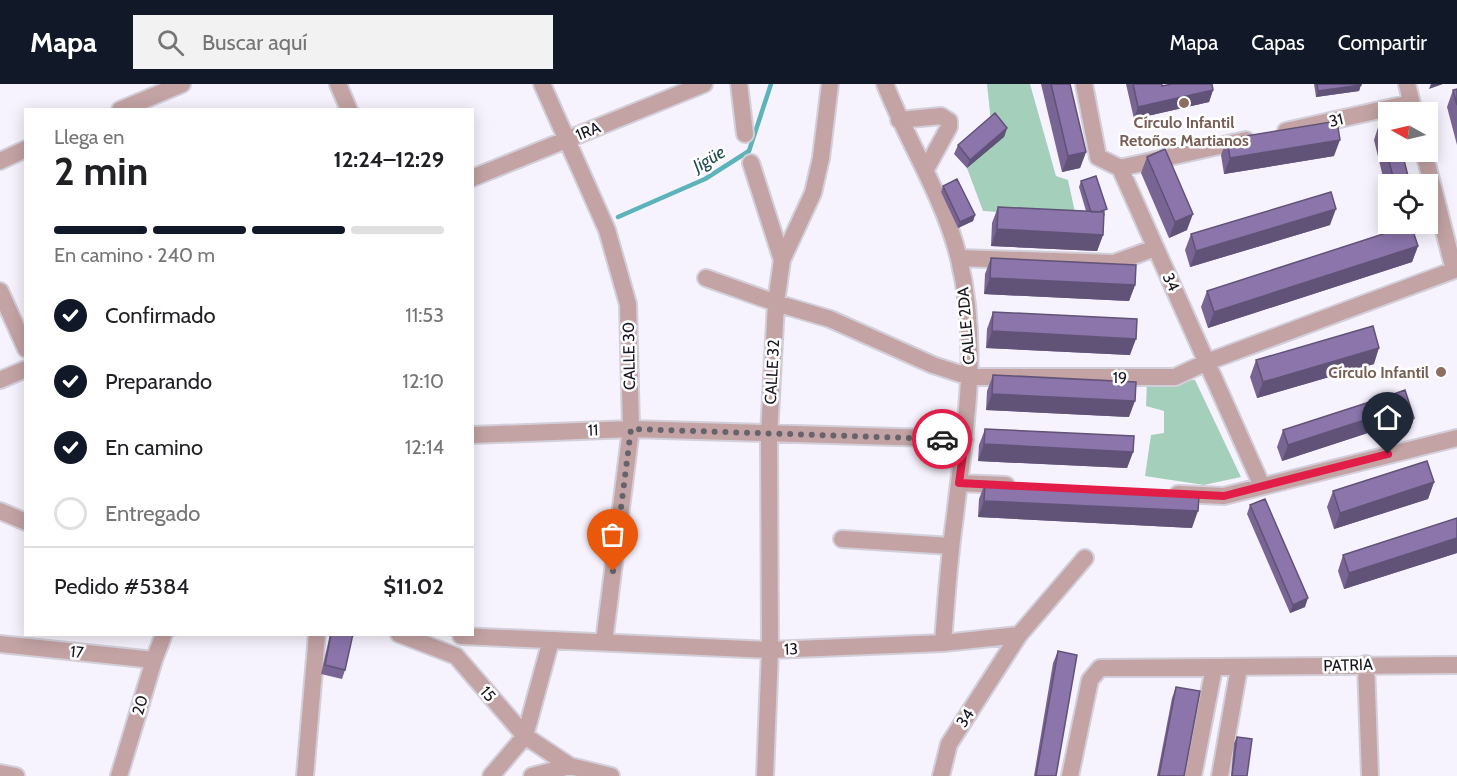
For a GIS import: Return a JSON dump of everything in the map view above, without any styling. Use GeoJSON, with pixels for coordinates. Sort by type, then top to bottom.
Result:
{"type":"FeatureCollection","features":[{"type":"Feature","properties":{"kind":"street"},"geometry":{"type":"LineString","coordinates":[[129,108],[182,84]]}},
{"type":"Feature","properties":{"kind":"street"},"geometry":{"type":"LineString","coordinates":[[338,84],[349,108]]}},
{"type":"Feature","properties":{"kind":"street","name":"CALLE 30"},"geometry":{"type":"LineString","coordinates":[[542,84],[607,230],[628,304],[631,429],[604,642]]}},
{"type":"Feature","properties":{"kind":"street","name":"1RA"},"geometry":{"type":"LineString","coordinates":[[474,177],[704,84]]}},
{"type":"Feature","properties":{"kind":"street"},"geometry":{"type":"LineString","coordinates":[[739,84],[745,134]]}},
{"type":"Feature","properties":{"kind":"street","name":"CALLE 32"},"geometry":{"type":"LineString","coordinates":[[765,776],[770,650],[769,435],[776,303],[782,260],[813,193],[821,158],[830,84]]}},
{"type":"Feature","properties":{"kind":"street","name":"CALLE 2DA"},"geometry":{"type":"LineString","coordinates":[[885,84],[899,120],[926,169],[959,258],[969,313],[970,377],[965,440],[951,546]]}},
{"type":"Feature","properties":{"kind":"street"},"geometry":{"type":"LineString","coordinates":[[1084,84],[1098,157],[1120,168]]}},
{"type":"Feature","properties":{"kind":"street"},"geometry":{"type":"LineString","coordinates":[[1407,84],[1411,102]]}},
{"type":"Feature","properties":{"kind":"street","name":"31"},"geometry":{"type":"LineString","coordinates":[[1120,168],[1265,135],[1378,113]]}},
{"type":"Feature","properties":{"kind":"street"},"geometry":{"type":"LineString","coordinates":[[899,120],[941,116],[950,121],[926,169]]}},
{"type":"Feature","properties":{"kind":"street"},"geometry":{"type":"LineString","coordinates":[[0,161],[24,150]]}},
{"type":"Feature","properties":{"kind":"street"},"geometry":{"type":"LineString","coordinates":[[1427,162],[1455,270]]}},
{"type":"Feature","properties":{"kind":"street"},"geometry":{"type":"LineString","coordinates":[[752,163],[782,260]]}},
{"type":"Feature","properties":{"kind":"street","name":"34"},"geometry":{"type":"LineString","coordinates":[[1120,168],[1263,486]]}},
{"type":"Feature","properties":{"kind":"street"},"geometry":{"type":"LineString","coordinates":[[959,258],[1114,263],[1155,248]]}},
{"type":"Feature","properties":{"kind":"street","name":"19"},"geometry":{"type":"LineString","coordinates":[[706,278],[830,319],[933,365],[970,377],[1175,377],[1208,362],[1455,270]]}},
{"type":"Feature","properties":{"kind":"street"},"geometry":{"type":"LineString","coordinates":[[0,291],[24,345]]}},
{"type":"Feature","properties":{"kind":"street"},"geometry":{"type":"LineString","coordinates":[[0,380],[24,370]]}},
{"type":"Feature","properties":{"kind":"street","name":"11"},"geometry":{"type":"LineString","coordinates":[[474,435],[631,429],[965,440]]}},
{"type":"Feature","properties":{"kind":"street"},"geometry":{"type":"LineString","coordinates":[[1167,493],[1224,496],[1457,438]]}},
{"type":"Feature","properties":{"kind":"street"},"geometry":{"type":"LineString","coordinates":[[959,483],[1028,486]]}},
{"type":"Feature","properties":{"kind":"street"},"geometry":{"type":"LineString","coordinates":[[2,516],[24,522]]}},
{"type":"Feature","properties":{"kind":"street"},"geometry":{"type":"LineString","coordinates":[[842,539],[951,546],[943,643]]}},
{"type":"Feature","properties":{"kind":"street"},"geometry":{"type":"LineString","coordinates":[[1019,635],[1085,558]]}},
{"type":"Feature","properties":{"kind":"street","name":"34"},"geometry":{"type":"LineString","coordinates":[[941,776],[949,744],[1019,635]]}},
{"type":"Feature","properties":{"kind":"street","name":"13"},"geometry":{"type":"LineString","coordinates":[[474,636],[770,650],[943,643],[1019,635]]}},
{"type":"Feature","properties":{"kind":"street","name":"20"},"geometry":{"type":"LineString","coordinates":[[119,776],[163,636]]}},
{"type":"Feature","properties":{"kind":"street"},"geometry":{"type":"LineString","coordinates":[[305,776],[317,636]]}},
{"type":"Feature","properties":{"kind":"street","name":"15"},"geometry":{"type":"LineString","coordinates":[[404,636],[456,656],[525,736],[570,766]]}},
{"type":"Feature","properties":{"kind":"street"},"geometry":{"type":"LineString","coordinates":[[456,656],[461,636]]}},
{"type":"Feature","properties":{"kind":"street"},"geometry":{"type":"LineString","coordinates":[[492,776],[525,736],[551,640]]}},
{"type":"Feature","properties":{"kind":"street","name":"17"},"geometry":{"type":"LineString","coordinates":[[0,644],[154,660]]}},
{"type":"Feature","properties":{"kind":"street"},"geometry":{"type":"LineString","coordinates":[[1366,664],[1370,776]]}},
{"type":"Feature","properties":{"kind":"street","name":"PATRIA"},"geometry":{"type":"LineString","coordinates":[[1070,776],[1090,680],[1101,668],[1457,665]]}},
{"type":"Feature","properties":{"kind":"street"},"geometry":{"type":"LineString","coordinates":[[1193,776],[1214,668]]}},
{"type":"Feature","properties":{"kind":"street"},"geometry":{"type":"LineString","coordinates":[[1220,776],[1239,668]]}},
{"type":"Feature","properties":{"kind":"street"},"geometry":{"type":"LineString","coordinates":[[532,776],[570,766],[611,776]]}},
{"type":"Feature","properties":{"kind":"street"},"geometry":{"type":"LineString","coordinates":[[0,773],[16,776]]}},
{"type":"Feature","properties":{"kind":"green space"},"geometry":{"type":"Polygon","coordinates":[[[987,84],[1030,84],[1056,176],[1068,180],[1076,217],[983,211],[967,168],[1004,137],[991,122],[987,84]]]}},
{"type":"Feature","properties":{"kind":"green space"},"geometry":{"type":"Polygon","coordinates":[[[1195,380],[1241,477],[1204,485],[1145,476],[1151,435],[1164,433],[1164,411],[1146,406],[1147,382],[1195,380]]]}},
{"type":"Feature","properties":{"kind":"building"},"geometry":{"type":"Polygon","coordinates":[[[1051,84],[1070,84],[1086,152],[1068,156],[1051,84]]]}},
{"type":"Feature","properties":{"kind":"building"},"geometry":{"type":"Polygon","coordinates":[[[1133,84],[1162,84],[1162,86],[1212,84],[1213,90],[1138,107],[1133,84]]]}},
{"type":"Feature","properties":{"kind":"building"},"geometry":{"type":"Polygon","coordinates":[[[1317,84],[1361,84],[1361,85],[1318,91],[1317,84]]]}},
{"type":"Feature","properties":{"kind":"building"},"geometry":{"type":"Polygon","coordinates":[[[1457,89],[1457,105],[1453,90],[1457,89]]]}},
{"type":"Feature","properties":{"kind":"building"},"geometry":{"type":"Polygon","coordinates":[[[995,113],[1007,128],[970,160],[958,145],[995,113]]]}},
{"type":"Feature","properties":{"kind":"building"},"geometry":{"type":"Polygon","coordinates":[[[1337,121],[1340,140],[1230,158],[1227,139],[1337,121]]]}},
{"type":"Feature","properties":{"kind":"building"},"geometry":{"type":"Polygon","coordinates":[[[1165,149],[1193,214],[1175,222],[1147,157],[1165,149]]]}},
{"type":"Feature","properties":{"kind":"building"},"geometry":{"type":"Polygon","coordinates":[[[1389,162],[1404,162],[1408,174],[1392,174],[1389,162]]]}},
{"type":"Feature","properties":{"kind":"building"},"geometry":{"type":"Polygon","coordinates":[[[1096,176],[1107,209],[1091,212],[1081,181],[1096,176]]]}},
{"type":"Feature","properties":{"kind":"building"},"geometry":{"type":"Polygon","coordinates":[[[957,179],[975,215],[960,222],[943,186],[957,179]]]}},
{"type":"Feature","properties":{"kind":"building"},"geometry":{"type":"Polygon","coordinates":[[[1331,192],[1336,209],[1196,251],[1191,234],[1331,192]]]}},
{"type":"Feature","properties":{"kind":"building"},"geometry":{"type":"Polygon","coordinates":[[[998,207],[1104,212],[1103,235],[997,229],[998,207]]]}},
{"type":"Feature","properties":{"kind":"building"},"geometry":{"type":"Polygon","coordinates":[[[1383,234],[1414,234],[1418,246],[1214,312],[1207,291],[1383,234]]]}},
{"type":"Feature","properties":{"kind":"building"},"geometry":{"type":"Polygon","coordinates":[[[991,258],[1136,265],[1135,285],[990,278],[991,258]]]}},
{"type":"Feature","properties":{"kind":"building"},"geometry":{"type":"Polygon","coordinates":[[[993,312],[1137,319],[1136,339],[992,331],[993,312]]]}},
{"type":"Feature","properties":{"kind":"building"},"geometry":{"type":"Polygon","coordinates":[[[1373,326],[1379,348],[1263,382],[1256,360],[1373,326]]]}},
{"type":"Feature","properties":{"kind":"building"},"geometry":{"type":"Polygon","coordinates":[[[993,375],[1136,382],[1135,401],[992,394],[993,375]]]}},
{"type":"Feature","properties":{"kind":"building"},"geometry":{"type":"Polygon","coordinates":[[[1405,390],[1414,418],[1401,422],[1391,395],[1405,390]]]}},
{"type":"Feature","properties":{"kind":"building"},"geometry":{"type":"Polygon","coordinates":[[[1382,398],[1386,413],[1288,445],[1283,430],[1382,398]]]}},
{"type":"Feature","properties":{"kind":"building"},"geometry":{"type":"Polygon","coordinates":[[[985,429],[1134,436],[1133,452],[984,444],[985,429]]]}},
{"type":"Feature","properties":{"kind":"building"},"geometry":{"type":"Polygon","coordinates":[[[1427,461],[1434,482],[1340,513],[1333,491],[1427,461]]]}},
{"type":"Feature","properties":{"kind":"building"},"geometry":{"type":"Polygon","coordinates":[[[985,483],[1199,494],[1198,511],[984,501],[985,483]]]}},
{"type":"Feature","properties":{"kind":"building"},"geometry":{"type":"Polygon","coordinates":[[[1265,499],[1308,598],[1293,605],[1250,505],[1265,499]]]}},
{"type":"Feature","properties":{"kind":"building"},"geometry":{"type":"Polygon","coordinates":[[[1457,518],[1457,538],[1349,573],[1343,555],[1457,518]]]}},
{"type":"Feature","properties":{"kind":"building"},"geometry":{"type":"Polygon","coordinates":[[[331,636],[353,636],[345,670],[325,665],[331,636]]]}},
{"type":"Feature","properties":{"kind":"building"},"geometry":{"type":"Polygon","coordinates":[[[1058,651],[1077,655],[1056,776],[1036,776],[1058,651]]]}},
{"type":"Feature","properties":{"kind":"building"},"geometry":{"type":"Polygon","coordinates":[[[1176,687],[1200,691],[1184,776],[1159,776],[1176,687]]]}},
{"type":"Feature","properties":{"kind":"building"},"geometry":{"type":"Polygon","coordinates":[[[1237,737],[1252,739],[1247,776],[1232,776],[1237,737]]]}},
{"type":"Feature","properties":{"kind":"waterway","name":"Jigüe"},"geometry":{"type":"LineString","coordinates":[[618,217],[705,179],[749,151],[771,84]]}},
{"type":"Feature","properties":{"kind":"way so far"},"geometry":{"type":"LineString","coordinates":[[613,571],[631,429],[942,439]]}},
{"type":"Feature","properties":{"kind":"place","name":"Círculo Infantil Retoños Martianos"},"geometry":{"type":"Point","coordinates":[1184,103]}},
{"type":"Feature","properties":{"kind":"place","name":"Círculo Infantil"},"geometry":{"type":"Point","coordinates":[1441,372]}},
{"type":"Feature","properties":{"kind":"route"},"geometry":{"type":"LineString","coordinates":[[942,439],[965,440],[959,483],[1224,496],[1388,454]]}}]}
